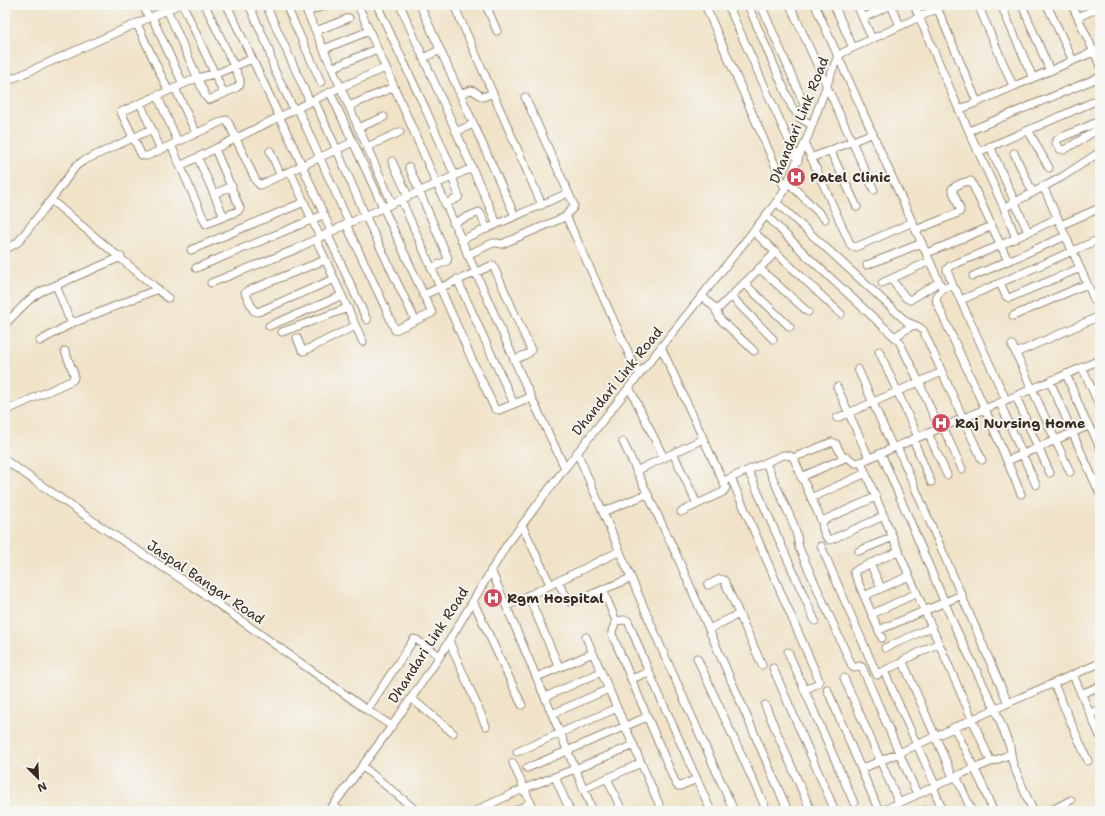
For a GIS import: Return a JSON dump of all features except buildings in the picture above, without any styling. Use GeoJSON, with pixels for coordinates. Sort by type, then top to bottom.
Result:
{"type":"FeatureCollection","features":[{"type":"Feature","properties":{"kind":"street"},"geometry":{"type":"LineString","coordinates":[[143,5],[151,18],[183,84]]}},
{"type":"Feature","properties":{"kind":"street"},"geometry":{"type":"LineString","coordinates":[[5,82],[151,18],[166,7],[178,5]]}},
{"type":"Feature","properties":{"kind":"street"},"geometry":{"type":"LineString","coordinates":[[183,5],[224,94]]}},
{"type":"Feature","properties":{"kind":"street"},"geometry":{"type":"LineString","coordinates":[[166,7],[197,78],[209,100],[236,88],[240,84],[240,80],[205,5]]}},
{"type":"Feature","properties":{"kind":"street"},"geometry":{"type":"LineString","coordinates":[[227,5],[302,165],[367,320]]}},
{"type":"Feature","properties":{"kind":"street"},"geometry":{"type":"LineString","coordinates":[[248,5],[268,47],[274,69],[319,158],[395,330],[432,313],[330,92]]}},
{"type":"Feature","properties":{"kind":"street"},"geometry":{"type":"LineString","coordinates":[[266,5],[337,150],[365,215],[415,320]]}},
{"type":"Feature","properties":{"kind":"street"},"geometry":{"type":"LineString","coordinates":[[286,5],[320,82]]}},
{"type":"Feature","properties":{"kind":"street"},"geometry":{"type":"LineString","coordinates":[[304,5],[392,203]]}},
{"type":"Feature","properties":{"kind":"street"},"geometry":{"type":"LineString","coordinates":[[307,12],[326,5]]}},
{"type":"Feature","properties":{"kind":"street"},"geometry":{"type":"LineString","coordinates":[[358,5],[467,255],[531,397],[565,468]]}},
{"type":"Feature","properties":{"kind":"street"},"geometry":{"type":"LineString","coordinates":[[377,5],[426,110],[453,176],[459,196],[458,198],[445,204]]}},
{"type":"Feature","properties":{"kind":"street"},"geometry":{"type":"LineString","coordinates":[[400,5],[497,224]]}},
{"type":"Feature","properties":{"kind":"street"},"geometry":{"type":"LineString","coordinates":[[420,5],[515,216]]}},
{"type":"Feature","properties":{"kind":"street"},"geometry":{"type":"LineString","coordinates":[[454,5],[542,204]]}},
{"type":"Feature","properties":{"kind":"street"},"geometry":{"type":"LineString","coordinates":[[486,5],[497,31]]}},
{"type":"Feature","properties":{"kind":"street"},"geometry":{"type":"LineString","coordinates":[[705,5],[787,185],[825,219]]}},
{"type":"Feature","properties":{"kind":"street"},"geometry":{"type":"LineString","coordinates":[[728,5],[798,161]]}},
{"type":"Feature","properties":{"kind":"street"},"geometry":{"type":"LineString","coordinates":[[748,5],[792,107],[800,118],[812,125]]}},
{"type":"Feature","properties":{"kind":"street"},"geometry":{"type":"LineString","coordinates":[[761,5],[804,104],[800,118]]}},
{"type":"Feature","properties":{"kind":"street"},"geometry":{"type":"LineString","coordinates":[[790,5],[874,190]]}},
{"type":"Feature","properties":{"kind":"street"},"geometry":{"type":"LineString","coordinates":[[815,5],[941,285],[936,300],[937,303],[985,409],[1021,494]]}},
{"type":"Feature","properties":{"kind":"street"},"geometry":{"type":"LineString","coordinates":[[834,5],[853,48]]}},
{"type":"Feature","properties":{"kind":"street"},"geometry":{"type":"LineString","coordinates":[[857,5],[872,38]]}},
{"type":"Feature","properties":{"kind":"street"},"geometry":{"type":"LineString","coordinates":[[863,18],[891,5],[900,26]]}},
{"type":"Feature","properties":{"kind":"street"},"geometry":{"type":"LineString","coordinates":[[914,5],[1016,238]]}},
{"type":"Feature","properties":{"kind":"street","name":"Dhandari Link Road"},"geometry":{"type":"LineString","coordinates":[[331,809],[392,726],[440,656],[506,546],[577,452],[782,195],[805,144],[838,56],[872,38],[920,17],[937,7],[945,5]]}},
{"type":"Feature","properties":{"kind":"street"},"geometry":{"type":"LineString","coordinates":[[978,5],[1014,86]]}},
{"type":"Feature","properties":{"kind":"street"},"geometry":{"type":"LineString","coordinates":[[1001,5],[1033,78]]}},
{"type":"Feature","properties":{"kind":"street"},"geometry":{"type":"LineString","coordinates":[[1022,5],[1050,71]]}},
{"type":"Feature","properties":{"kind":"street"},"geometry":{"type":"LineString","coordinates":[[1047,5],[1073,61]]}},
{"type":"Feature","properties":{"kind":"street"},"geometry":{"type":"LineString","coordinates":[[1072,5],[1097,50],[1100,65]]}},
{"type":"Feature","properties":{"kind":"street"},"geometry":{"type":"LineString","coordinates":[[1078,17],[1100,6]]}},
{"type":"Feature","properties":{"kind":"street"},"geometry":{"type":"LineString","coordinates":[[937,7],[977,102]]}},
{"type":"Feature","properties":{"kind":"street"},"geometry":{"type":"LineString","coordinates":[[316,31],[349,18]]}},
{"type":"Feature","properties":{"kind":"street"},"geometry":{"type":"LineString","coordinates":[[137,24],[196,133]]}},
{"type":"Feature","properties":{"kind":"street"},"geometry":{"type":"LineString","coordinates":[[324,49],[369,31]]}},
{"type":"Feature","properties":{"kind":"street"},"geometry":{"type":"LineString","coordinates":[[332,68],[377,49]]}},
{"type":"Feature","properties":{"kind":"street"},"geometry":{"type":"LineString","coordinates":[[423,58],[440,50]]}},
{"type":"Feature","properties":{"kind":"street"},"geometry":{"type":"LineString","coordinates":[[959,110],[1097,50]]}},
{"type":"Feature","properties":{"kind":"street"},"geometry":{"type":"LineString","coordinates":[[252,59],[197,78],[121,112],[141,154],[146,156],[223,120],[226,120],[258,184],[263,184],[353,142]]}},
{"type":"Feature","properties":{"kind":"street"},"geometry":{"type":"LineString","coordinates":[[180,166],[330,92],[386,68]]}},
{"type":"Feature","properties":{"kind":"street"},"geometry":{"type":"LineString","coordinates":[[969,131],[1100,77]]}},
{"type":"Feature","properties":{"kind":"street"},"geometry":{"type":"LineString","coordinates":[[349,106],[394,87]]}},
{"type":"Feature","properties":{"kind":"street"},"geometry":{"type":"LineString","coordinates":[[460,94],[471,90],[483,97],[493,93]]}},
{"type":"Feature","properties":{"kind":"street"},"geometry":{"type":"LineString","coordinates":[[157,96],[175,143],[180,166],[205,224],[238,211],[240,208],[232,186],[215,149]]}},
{"type":"Feature","properties":{"kind":"street"},"geometry":{"type":"LineString","coordinates":[[467,255],[493,243],[502,244],[566,216],[574,207],[526,97]]}},
{"type":"Feature","properties":{"kind":"street"},"geometry":{"type":"LineString","coordinates":[[978,152],[1100,99]]}},
{"type":"Feature","properties":{"kind":"street"},"geometry":{"type":"LineString","coordinates":[[140,103],[161,150]]}},
{"type":"Feature","properties":{"kind":"street"},"geometry":{"type":"LineString","coordinates":[[358,128],[384,117]]}},
{"type":"Feature","properties":{"kind":"street"},"geometry":{"type":"LineString","coordinates":[[1100,121],[1060,138],[1056,141],[1056,143],[1060,149],[1064,150],[1100,128]]}},
{"type":"Feature","properties":{"kind":"street"},"geometry":{"type":"LineString","coordinates":[[456,132],[473,124]]}},
{"type":"Feature","properties":{"kind":"street"},"geometry":{"type":"LineString","coordinates":[[5,250],[18,242],[76,166],[83,161],[152,129]]}},
{"type":"Feature","properties":{"kind":"street"},"geometry":{"type":"LineString","coordinates":[[1028,130],[1049,168]]}},
{"type":"Feature","properties":{"kind":"street"},"geometry":{"type":"LineString","coordinates":[[367,147],[400,132]]}},
{"type":"Feature","properties":{"kind":"street"},"geometry":{"type":"LineString","coordinates":[[811,158],[872,133]]}},
{"type":"Feature","properties":{"kind":"street"},"geometry":{"type":"LineString","coordinates":[[805,144],[851,246],[856,247],[913,222]]}},
{"type":"Feature","properties":{"kind":"street"},"geometry":{"type":"LineString","coordinates":[[990,146],[1028,232]]}},
{"type":"Feature","properties":{"kind":"street"},"geometry":{"type":"LineString","coordinates":[[830,150],[857,207]]}},
{"type":"Feature","properties":{"kind":"street"},"geometry":{"type":"LineString","coordinates":[[270,151],[281,176]]}},
{"type":"Feature","properties":{"kind":"street"},"geometry":{"type":"LineString","coordinates":[[1004,208],[1073,170],[1100,152]]}},
{"type":"Feature","properties":{"kind":"street"},"geometry":{"type":"LineString","coordinates":[[1014,153],[1032,193]]}},
{"type":"Feature","properties":{"kind":"street"},"geometry":{"type":"LineString","coordinates":[[198,158],[224,217]]}},
{"type":"Feature","properties":{"kind":"street"},"geometry":{"type":"LineString","coordinates":[[392,161],[408,196]]}},
{"type":"Feature","properties":{"kind":"street"},"geometry":{"type":"LineString","coordinates":[[409,167],[448,258],[447,261],[431,268]]}},
{"type":"Feature","properties":{"kind":"street"},"geometry":{"type":"LineString","coordinates":[[212,283],[294,250],[365,215],[472,168]]}},
{"type":"Feature","properties":{"kind":"street"},"geometry":{"type":"LineString","coordinates":[[290,171],[312,220],[325,260],[363,342]]}},
{"type":"Feature","properties":{"kind":"street"},"geometry":{"type":"LineString","coordinates":[[916,230],[958,213],[960,211],[960,206],[952,189],[970,181],[1008,261]]}},
{"type":"Feature","properties":{"kind":"street"},"geometry":{"type":"LineString","coordinates":[[214,194],[232,186]]}},
{"type":"Feature","properties":{"kind":"street"},"geometry":{"type":"LineString","coordinates":[[1043,186],[1095,301]]}},
{"type":"Feature","properties":{"kind":"street"},"geometry":{"type":"LineString","coordinates":[[461,240],[568,193]]}},
{"type":"Feature","properties":{"kind":"street"},"geometry":{"type":"LineString","coordinates":[[401,199],[495,409],[498,410],[531,397]]}},
{"type":"Feature","properties":{"kind":"street"},"geometry":{"type":"LineString","coordinates":[[51,200],[168,298]]}},
{"type":"Feature","properties":{"kind":"street"},"geometry":{"type":"LineString","coordinates":[[192,250],[304,202]]}},
{"type":"Feature","properties":{"kind":"street"},"geometry":{"type":"LineString","coordinates":[[776,202],[907,322],[921,328],[925,333],[982,460]]}},
{"type":"Feature","properties":{"kind":"street"},"geometry":{"type":"LineString","coordinates":[[1036,485],[1022,454],[1003,401],[947,270],[948,267],[1028,232],[1100,208]]}},
{"type":"Feature","properties":{"kind":"street"},"geometry":{"type":"LineString","coordinates":[[453,223],[479,212],[487,229]]}},
{"type":"Feature","properties":{"kind":"street"},"geometry":{"type":"LineString","coordinates":[[196,268],[324,215]]}},
{"type":"Feature","properties":{"kind":"street"},"geometry":{"type":"LineString","coordinates":[[766,215],[809,258],[896,336],[962,469]]}},
{"type":"Feature","properties":{"kind":"street"},"geometry":{"type":"LineString","coordinates":[[566,216],[634,364],[640,373]]}},
{"type":"Feature","properties":{"kind":"street"},"geometry":{"type":"LineString","coordinates":[[927,253],[992,226]]}},
{"type":"Feature","properties":{"kind":"street"},"geometry":{"type":"LineString","coordinates":[[753,231],[841,314]]}},
{"type":"Feature","properties":{"kind":"street"},"geometry":{"type":"LineString","coordinates":[[973,276],[1066,236]]}},
{"type":"Feature","properties":{"kind":"street"},"geometry":{"type":"LineString","coordinates":[[961,300],[1100,239]]}},
{"type":"Feature","properties":{"kind":"street"},"geometry":{"type":"LineString","coordinates":[[867,265],[922,243]]}},
{"type":"Feature","properties":{"kind":"street"},"geometry":{"type":"LineString","coordinates":[[716,311],[776,252]]}},
{"type":"Feature","properties":{"kind":"street"},"geometry":{"type":"LineString","coordinates":[[5,324],[34,295],[121,258]]}},
{"type":"Feature","properties":{"kind":"street"},"geometry":{"type":"LineString","coordinates":[[325,260],[246,291],[245,293],[253,309],[258,312],[334,279]]}},
{"type":"Feature","properties":{"kind":"street"},"geometry":{"type":"LineString","coordinates":[[882,283],[930,261]]}},
{"type":"Feature","properties":{"kind":"street"},"geometry":{"type":"LineString","coordinates":[[423,295],[457,279],[493,265],[531,350],[529,353],[514,360]]}},
{"type":"Feature","properties":{"kind":"street"},"geometry":{"type":"LineString","coordinates":[[759,268],[808,312]]}},
{"type":"Feature","properties":{"kind":"street"},"geometry":{"type":"LineString","coordinates":[[1000,283],[1006,296],[1009,298],[1080,268]]}},
{"type":"Feature","properties":{"kind":"street"},"geometry":{"type":"LineString","coordinates":[[457,279],[514,404]]}},
{"type":"Feature","properties":{"kind":"street"},"geometry":{"type":"LineString","coordinates":[[890,279],[906,298],[910,300],[941,285],[953,286]]}},
{"type":"Feature","properties":{"kind":"street"},"geometry":{"type":"LineString","coordinates":[[744,283],[790,327]]}},
{"type":"Feature","properties":{"kind":"street"},"geometry":{"type":"LineString","coordinates":[[1013,316],[1087,284]]}},
{"type":"Feature","properties":{"kind":"street"},"geometry":{"type":"LineString","coordinates":[[56,285],[68,316],[74,322]]}},
{"type":"Feature","properties":{"kind":"street"},"geometry":{"type":"LineString","coordinates":[[40,341],[74,322],[158,289]]}},
{"type":"Feature","properties":{"kind":"street"},"geometry":{"type":"LineString","coordinates":[[270,326],[341,296]]}},
{"type":"Feature","properties":{"kind":"street"},"geometry":{"type":"LineString","coordinates":[[702,296],[716,311],[720,319],[754,351]]}},
{"type":"Feature","properties":{"kind":"street"},"geometry":{"type":"LineString","coordinates":[[731,296],[773,340]]}},
{"type":"Feature","properties":{"kind":"street"},"geometry":{"type":"LineString","coordinates":[[282,332],[348,308]]}},
{"type":"Feature","properties":{"kind":"street"},"geometry":{"type":"LineString","coordinates":[[1016,353],[1100,316]]}},
{"type":"Feature","properties":{"kind":"street"},"geometry":{"type":"LineString","coordinates":[[896,336],[914,325]]}},
{"type":"Feature","properties":{"kind":"street"},"geometry":{"type":"LineString","coordinates":[[297,338],[302,350],[304,351],[355,326]]}},
{"type":"Feature","properties":{"kind":"street"},"geometry":{"type":"LineString","coordinates":[[1012,345],[1070,472]]}},
{"type":"Feature","properties":{"kind":"street"},"geometry":{"type":"LineString","coordinates":[[661,347],[726,488],[725,490],[681,512]]}},
{"type":"Feature","properties":{"kind":"street"},"geometry":{"type":"LineString","coordinates":[[5,412],[73,380],[74,374],[65,351]]}},
{"type":"Feature","properties":{"kind":"street"},"geometry":{"type":"LineString","coordinates":[[878,351],[897,391],[916,438],[931,482]]}},
{"type":"Feature","properties":{"kind":"street"},"geometry":{"type":"LineString","coordinates":[[801,477],[847,457],[855,463],[861,462],[1082,367],[1100,361]]}},
{"type":"Feature","properties":{"kind":"street"},"geometry":{"type":"LineString","coordinates":[[1082,367],[1100,408]]}},
{"type":"Feature","properties":{"kind":"street"},"geometry":{"type":"LineString","coordinates":[[858,369],[962,595],[1008,702]]}},
{"type":"Feature","properties":{"kind":"street"},"geometry":{"type":"LineString","coordinates":[[837,418],[942,372]]}},
{"type":"Feature","properties":{"kind":"street"},"geometry":{"type":"LineString","coordinates":[[1066,374],[1088,426],[1093,432],[1100,448]]}},
{"type":"Feature","properties":{"kind":"street"},"geometry":{"type":"LineString","coordinates":[[1050,381],[1069,428],[1100,494]]}},
{"type":"Feature","properties":{"kind":"street"},"geometry":{"type":"LineString","coordinates":[[629,387],[664,458]]}},
{"type":"Feature","properties":{"kind":"street"},"geometry":{"type":"LineString","coordinates":[[837,387],[869,458]]}},
{"type":"Feature","properties":{"kind":"street"},"geometry":{"type":"LineString","coordinates":[[1016,396],[1050,473]]}},
{"type":"Feature","properties":{"kind":"street"},"geometry":{"type":"LineString","coordinates":[[1007,461],[1088,426]]}},
{"type":"Feature","properties":{"kind":"street"},"geometry":{"type":"LineString","coordinates":[[928,433],[947,476]]}},
{"type":"Feature","properties":{"kind":"street"},"geometry":{"type":"LineString","coordinates":[[636,471],[704,439]]}},
{"type":"Feature","properties":{"kind":"street"},"geometry":{"type":"LineString","coordinates":[[623,442],[677,556],[788,811]]}},
{"type":"Feature","properties":{"kind":"street"},"geometry":{"type":"LineString","coordinates":[[793,458],[832,442],[836,444],[843,458]]}},
{"type":"Feature","properties":{"kind":"street"},"geometry":{"type":"LineString","coordinates":[[577,452],[660,645],[734,811]]}},
{"type":"Feature","properties":{"kind":"street"},"geometry":{"type":"LineString","coordinates":[[673,453],[697,504]]}},
{"type":"Feature","properties":{"kind":"street"},"geometry":{"type":"LineString","coordinates":[[881,453],[956,629],[995,709],[1010,747],[1014,767],[1031,810]]}},
{"type":"Feature","properties":{"kind":"street"},"geometry":{"type":"LineString","coordinates":[[723,481],[783,455],[789,455],[793,458],[822,520],[823,528],[828,539],[830,540],[884,516]]}},
{"type":"Feature","properties":{"kind":"street","name":"Jaspal Bangar Road"},"geometry":{"type":"LineString","coordinates":[[5,460],[103,528],[198,590],[367,710],[392,726]]}},
{"type":"Feature","properties":{"kind":"street"},"geometry":{"type":"LineString","coordinates":[[766,462],[793,523],[799,548],[852,666],[854,668],[861,666],[917,794]]}},
{"type":"Feature","properties":{"kind":"street"},"geometry":{"type":"LineString","coordinates":[[861,462],[992,762]]}},
{"type":"Feature","properties":{"kind":"street"},"geometry":{"type":"LineString","coordinates":[[748,470],[815,621]]}},
{"type":"Feature","properties":{"kind":"street"},"geometry":{"type":"LineString","coordinates":[[811,498],[866,473]]}},
{"type":"Feature","properties":{"kind":"street"},"geometry":{"type":"LineString","coordinates":[[731,478],[819,680],[817,684],[804,690]]}},
{"type":"Feature","properties":{"kind":"street"},"geometry":{"type":"LineString","coordinates":[[603,512],[647,494]]}},
{"type":"Feature","properties":{"kind":"street"},"geometry":{"type":"LineString","coordinates":[[822,520],[876,497]]}},
{"type":"Feature","properties":{"kind":"street"},"geometry":{"type":"LineString","coordinates":[[522,525],[550,584]]}},
{"type":"Feature","properties":{"kind":"street"},"geometry":{"type":"LineString","coordinates":[[859,551],[893,537]]}},
{"type":"Feature","properties":{"kind":"street"},"geometry":{"type":"LineString","coordinates":[[821,546],[876,675]]}},
{"type":"Feature","properties":{"kind":"street"},"geometry":{"type":"LineString","coordinates":[[507,606],[620,551]]}},
{"type":"Feature","properties":{"kind":"street"},"geometry":{"type":"LineString","coordinates":[[882,638],[854,572],[870,563],[899,551]]}},
{"type":"Feature","properties":{"kind":"street"},"geometry":{"type":"LineString","coordinates":[[870,563],[881,588]]}},
{"type":"Feature","properties":{"kind":"street"},"geometry":{"type":"LineString","coordinates":[[491,570],[593,811]]}},
{"type":"Feature","properties":{"kind":"street"},"geometry":{"type":"LineString","coordinates":[[864,596],[910,576]]}},
{"type":"Feature","properties":{"kind":"street"},"geometry":{"type":"LineString","coordinates":[[557,581],[570,602],[631,578]]}},
{"type":"Feature","properties":{"kind":"street"},"geometry":{"type":"LineString","coordinates":[[708,585],[720,579],[724,580],[762,665]]}},
{"type":"Feature","properties":{"kind":"street"},"geometry":{"type":"LineString","coordinates":[[603,590],[616,621],[612,634],[676,784],[680,786],[697,779]]}},
{"type":"Feature","properties":{"kind":"street"},"geometry":{"type":"LineString","coordinates":[[872,614],[917,593]]}},
{"type":"Feature","properties":{"kind":"street"},"geometry":{"type":"LineString","coordinates":[[528,595],[559,667]]}},
{"type":"Feature","properties":{"kind":"street"},"geometry":{"type":"LineString","coordinates":[[879,630],[962,595]]}},
{"type":"Feature","properties":{"kind":"street"},"geometry":{"type":"LineString","coordinates":[[473,601],[522,705]]}},
{"type":"Feature","properties":{"kind":"street"},"geometry":{"type":"LineString","coordinates":[[708,630],[739,614]]}},
{"type":"Feature","properties":{"kind":"street"},"geometry":{"type":"LineString","coordinates":[[616,621],[628,621],[711,811]]}},
{"type":"Feature","properties":{"kind":"street"},"geometry":{"type":"LineString","coordinates":[[885,648],[932,627]]}},
{"type":"Feature","properties":{"kind":"street"},"geometry":{"type":"LineString","coordinates":[[586,637],[659,804]]}},
{"type":"Feature","properties":{"kind":"street"},"geometry":{"type":"LineString","coordinates":[[367,710],[414,639],[440,656]]}},
{"type":"Feature","properties":{"kind":"street"},"geometry":{"type":"LineString","coordinates":[[449,641],[486,726]]}},
{"type":"Feature","properties":{"kind":"street"},"geometry":{"type":"LineString","coordinates":[[867,680],[939,643]]}},
{"type":"Feature","properties":{"kind":"street"},"geometry":{"type":"LineString","coordinates":[[788,652],[854,803]]}},
{"type":"Feature","properties":{"kind":"street"},"geometry":{"type":"LineString","coordinates":[[537,677],[593,653]]}},
{"type":"Feature","properties":{"kind":"street"},"geometry":{"type":"LineString","coordinates":[[697,658],[766,811]]}},
{"type":"Feature","properties":{"kind":"street"},"geometry":{"type":"LineString","coordinates":[[903,662],[972,811]]}},
{"type":"Feature","properties":{"kind":"street"},"geometry":{"type":"LineString","coordinates":[[861,769],[899,753],[1008,702],[1054,684],[1100,663]]}},
{"type":"Feature","properties":{"kind":"street"},"geometry":{"type":"LineString","coordinates":[[773,668],[835,811]]}},
{"type":"Feature","properties":{"kind":"street"},"geometry":{"type":"LineString","coordinates":[[884,671],[917,744],[943,811]]}},
{"type":"Feature","properties":{"kind":"street"},"geometry":{"type":"LineString","coordinates":[[545,697],[601,672]]}},
{"type":"Feature","properties":{"kind":"street"},"geometry":{"type":"LineString","coordinates":[[632,679],[649,672]]}},
{"type":"Feature","properties":{"kind":"street"},"geometry":{"type":"LineString","coordinates":[[1073,675],[1100,736]]}},
{"type":"Feature","properties":{"kind":"street"},"geometry":{"type":"LineString","coordinates":[[844,678],[898,803]]}},
{"type":"Feature","properties":{"kind":"street"},"geometry":{"type":"LineString","coordinates":[[1054,684],[1088,761]]}},
{"type":"Feature","properties":{"kind":"street"},"geometry":{"type":"LineString","coordinates":[[1081,694],[1100,686]]}},
{"type":"Feature","properties":{"kind":"street"},"geometry":{"type":"LineString","coordinates":[[552,714],[609,689]]}},
{"type":"Feature","properties":{"kind":"street"},"geometry":{"type":"LineString","coordinates":[[827,689],[879,811]]}},
{"type":"Feature","properties":{"kind":"street"},"geometry":{"type":"LineString","coordinates":[[411,698],[453,733]]}},
{"type":"Feature","properties":{"kind":"street"},"geometry":{"type":"LineString","coordinates":[[765,705],[811,811]]}},
{"type":"Feature","properties":{"kind":"street"},"geometry":{"type":"LineString","coordinates":[[517,752],[617,708]]}},
{"type":"Feature","properties":{"kind":"street"},"geometry":{"type":"LineString","coordinates":[[1090,714],[1100,710]]}},
{"type":"Feature","properties":{"kind":"street"},"geometry":{"type":"LineString","coordinates":[[527,768],[648,717]]}},
{"type":"Feature","properties":{"kind":"street"},"geometry":{"type":"LineString","coordinates":[[954,727],[984,788],[993,811]]}},
{"type":"Feature","properties":{"kind":"street"},"geometry":{"type":"LineString","coordinates":[[475,811],[524,788],[634,746]]}},
{"type":"Feature","properties":{"kind":"street"},"geometry":{"type":"LineString","coordinates":[[882,811],[955,776],[1011,754]]}},
{"type":"Feature","properties":{"kind":"street"},"geometry":{"type":"LineString","coordinates":[[513,763],[534,811]]}},
{"type":"Feature","properties":{"kind":"street"},"geometry":{"type":"LineString","coordinates":[[583,789],[641,763]]}},
{"type":"Feature","properties":{"kind":"street"},"geometry":{"type":"LineString","coordinates":[[362,766],[417,811]]}},
{"type":"Feature","properties":{"kind":"street"},"geometry":{"type":"LineString","coordinates":[[555,777],[570,811]]}},
{"type":"Feature","properties":{"kind":"street"},"geometry":{"type":"LineString","coordinates":[[607,778],[622,811]]}},
{"type":"Feature","properties":{"kind":"street"},"geometry":{"type":"LineString","coordinates":[[1050,811],[1071,800]]}},
{"type":"Feature","properties":{"kind":"street"},"geometry":{"type":"LineString","coordinates":[[515,811],[531,803]]}},
{"type":"Feature","properties":{"kind":"street"},"geometry":{"type":"LineString","coordinates":[[331,809],[341,811]]}},
{"type":"Feature","properties":{"kind":"place","name":"Patel Clinic"},"geometry":{"type":"Point","coordinates":[796,177]}},
{"type":"Feature","properties":{"kind":"place","name":"Raj Nursing Home"},"geometry":{"type":"Point","coordinates":[941,423]}},
{"type":"Feature","properties":{"kind":"place","name":"Rgm Hospital"},"geometry":{"type":"Point","coordinates":[493,598]}}]}
